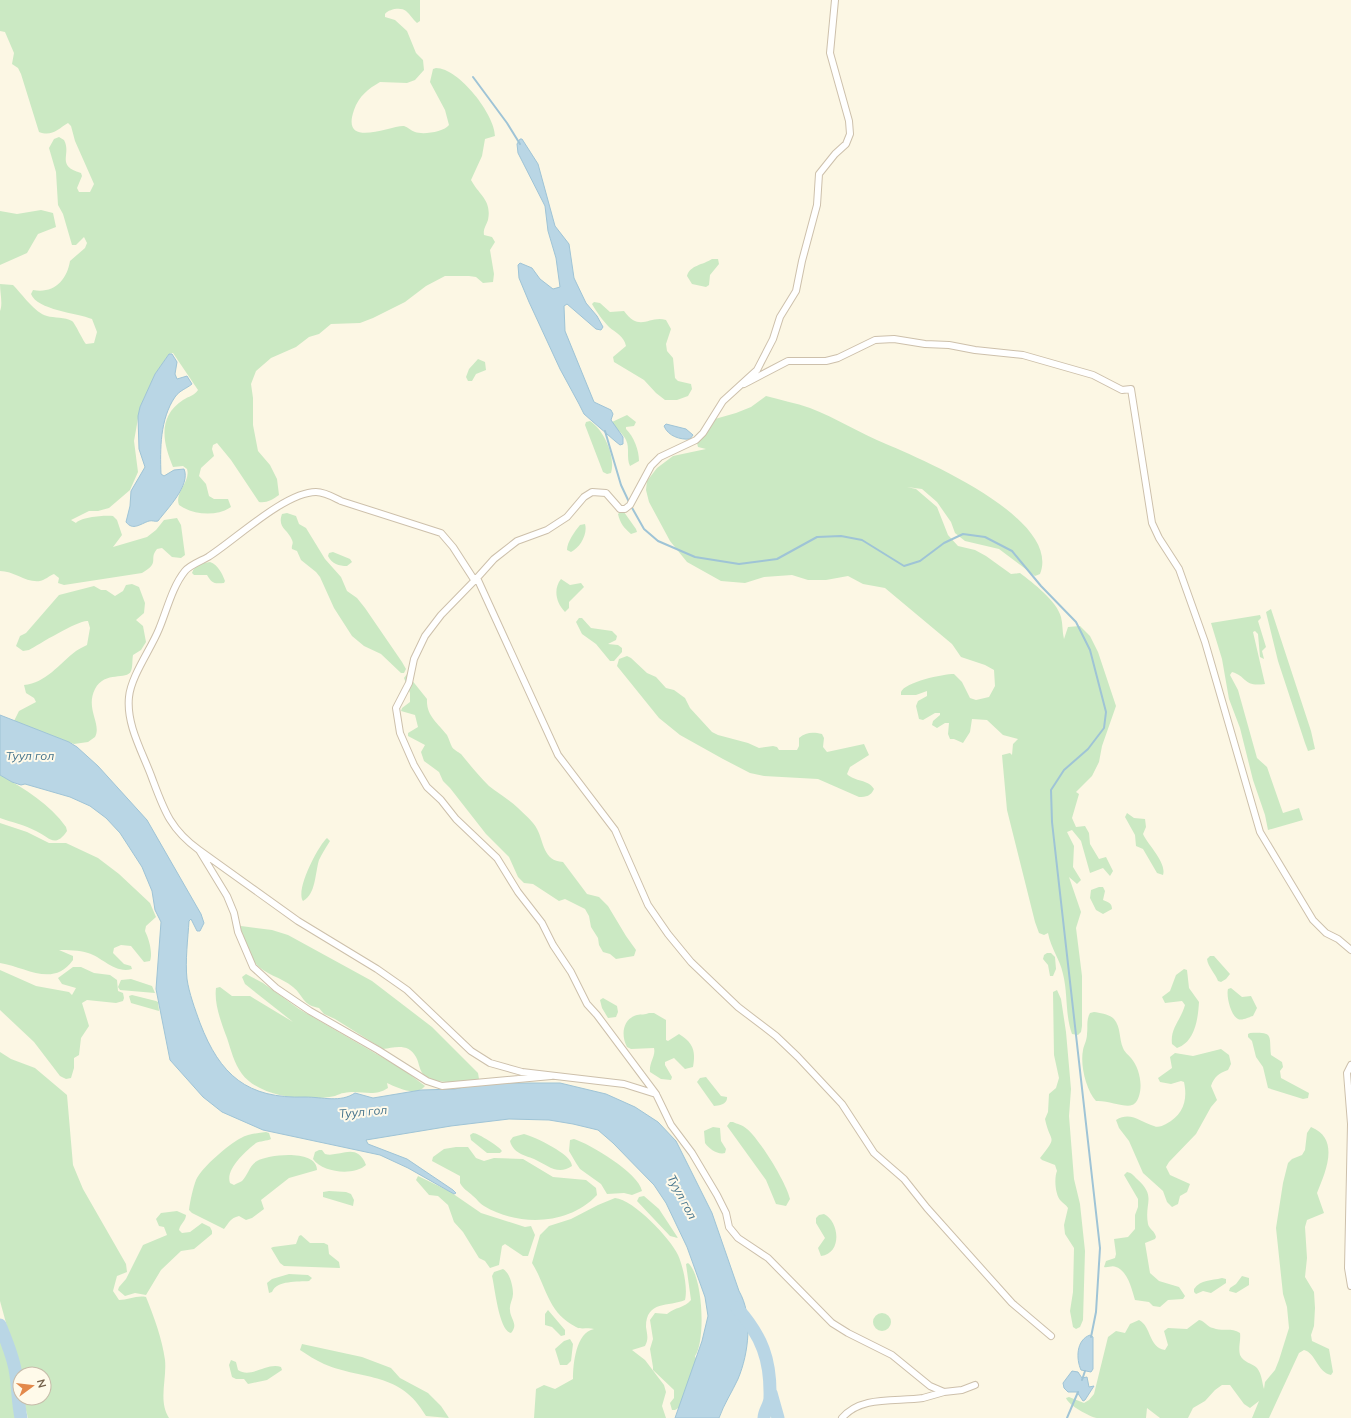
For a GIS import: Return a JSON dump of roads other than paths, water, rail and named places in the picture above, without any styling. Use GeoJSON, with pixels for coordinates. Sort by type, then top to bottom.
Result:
{"type":"FeatureCollection","features":[{"type":"Feature","properties":{"kind":"street"},"geometry":{"type":"LineString","coordinates":[[835,0],[830,53],[849,121],[850,134],[846,144],[834,154],[818,174],[817,205],[802,261],[796,291],[780,317],[770,345],[756,370],[723,401],[696,440],[660,457],[651,466],[630,505],[625,509],[620,509],[606,493],[592,492],[584,496],[566,518],[547,530],[517,541],[494,560],[441,615],[425,636],[414,659],[409,683],[396,708],[400,734],[414,765],[427,787],[441,800],[456,819],[497,858],[518,892],[542,923],[553,945],[571,972],[587,1004],[597,1015],[656,1094],[671,1125],[692,1153],[717,1195],[726,1212],[729,1227],[738,1238],[768,1258],[832,1322],[848,1333],[892,1355],[930,1386],[944,1392]]}},
{"type":"Feature","properties":{"kind":"street"},"geometry":{"type":"LineString","coordinates":[[738,388],[788,361],[826,360],[838,358],[874,340],[894,339],[1023,355],[1093,375],[1122,390],[1131,389],[1152,523],[1159,538],[1179,569],[1205,642],[1260,832],[1313,920],[1326,933],[1338,939],[1351,950]]}},
{"type":"Feature","properties":{"kind":"street"},"geometry":{"type":"LineString","coordinates":[[477,578],[473,578],[468,573],[453,547],[441,533],[341,501],[326,494],[315,492],[299,496],[277,507],[223,547],[185,570],[174,591],[158,631],[140,665],[129,697],[130,719],[165,814],[183,838],[298,921],[377,969],[407,990],[477,1055],[490,1063],[522,1072],[624,1084],[656,1094]]}},
{"type":"Feature","properties":{"kind":"street"},"geometry":{"type":"LineString","coordinates":[[477,578],[558,755],[615,830],[648,905],[668,934],[691,962],[738,1007],[776,1036],[798,1057],[842,1104],[874,1153],[904,1179],[927,1208],[1012,1303],[1051,1336]]}},
{"type":"Feature","properties":{"kind":"street"},"geometry":{"type":"LineString","coordinates":[[198,850],[227,896],[234,913],[238,932],[253,967],[276,988],[310,1011],[378,1050],[427,1081],[442,1086],[551,1076]]}},
{"type":"Feature","properties":{"kind":"street"},"geometry":{"type":"LineString","coordinates":[[1351,1065],[1347,1073],[1351,1124],[1348,1268],[1351,1286]]}},
{"type":"Feature","properties":{"kind":"street"},"geometry":{"type":"LineString","coordinates":[[842,1418],[857,1406],[876,1402],[923,1398],[944,1392],[962,1390],[975,1384]]}},
{"type":"Feature","properties":{"kind":"water"},"geometry":{"type":"Polygon","coordinates":[[[520,139],[522,139],[538,164],[555,226],[569,244],[574,278],[586,303],[597,316],[603,327],[601,330],[596,329],[567,304],[564,306],[565,331],[594,402],[611,410],[613,414],[611,420],[623,437],[623,444],[620,445],[584,414],[560,369],[519,278],[518,265],[520,263],[532,268],[540,279],[553,289],[560,287],[556,258],[548,231],[545,206],[518,153],[517,144],[520,139]]]}},
{"type":"Feature","properties":{"kind":"water"},"geometry":{"type":"Polygon","coordinates":[[[169,354],[172,354],[177,362],[175,374],[177,379],[187,376],[192,384],[175,397],[166,415],[161,444],[161,474],[164,476],[174,470],[184,469],[184,482],[177,496],[158,521],[150,521],[137,526],[131,526],[126,522],[130,506],[131,491],[145,467],[139,449],[138,416],[140,407],[155,374],[169,354]]]}},
{"type":"Feature","properties":{"kind":"water"},"geometry":{"type":"Polygon","coordinates":[[[666,424],[686,429],[693,435],[690,439],[675,437],[668,432],[664,426],[666,424]]]}},
{"type":"Feature","properties":{"kind":"water","name":"Туул гол"},"geometry":{"type":"Polygon","coordinates":[[[0,715],[69,742],[77,747],[98,766],[147,820],[201,914],[204,923],[200,931],[197,931],[191,919],[189,921],[186,965],[188,984],[196,1012],[208,1041],[217,1057],[227,1070],[238,1080],[267,1094],[285,1097],[331,1099],[343,1098],[355,1093],[373,1098],[421,1090],[455,1089],[483,1083],[560,1083],[606,1094],[635,1107],[658,1122],[676,1141],[712,1213],[746,1311],[748,1334],[745,1358],[738,1379],[719,1418],[675,1418],[702,1341],[708,1316],[705,1297],[687,1247],[666,1203],[654,1185],[613,1143],[598,1130],[549,1120],[509,1119],[451,1126],[366,1140],[368,1144],[407,1159],[453,1190],[456,1193],[454,1194],[408,1168],[380,1155],[263,1130],[222,1112],[203,1097],[170,1060],[156,989],[161,922],[155,910],[152,891],[142,867],[120,833],[106,818],[90,806],[70,797],[25,784],[21,785],[12,782],[0,775],[0,715]]]}},
{"type":"Feature","properties":{"kind":"water"},"geometry":{"type":"Polygon","coordinates":[[[1090,1335],[1093,1337],[1093,1369],[1091,1372],[1081,1370],[1078,1361],[1078,1350],[1080,1345],[1085,1337],[1090,1335]]]}},
{"type":"Feature","properties":{"kind":"water"},"geometry":{"type":"Polygon","coordinates":[[[1072,1371],[1078,1372],[1082,1378],[1087,1377],[1089,1387],[1094,1386],[1083,1401],[1077,1392],[1068,1392],[1064,1388],[1063,1383],[1072,1371]]]}},
{"type":"Feature","properties":{"kind":"waterway"},"geometry":{"type":"LineString","coordinates":[[473,77],[507,123],[520,144]]}},
{"type":"Feature","properties":{"kind":"waterway"},"geometry":{"type":"LineString","coordinates":[[605,431],[621,485],[629,502]]}},
{"type":"Feature","properties":{"kind":"waterway"},"geometry":{"type":"LineString","coordinates":[[631,506],[644,529],[658,541],[695,557],[739,564],[777,559],[817,537],[841,536],[862,540],[904,566],[920,561],[944,543],[963,534],[985,537],[1012,551],[1041,586],[1076,622],[1090,650],[1106,712],[1104,728],[1088,749],[1064,770],[1051,790],[1052,822],[1100,1248],[1096,1312],[1091,1337]]}},
{"type":"Feature","properties":{"kind":"waterway"},"geometry":{"type":"LineString","coordinates":[[737,1308],[746,1318],[759,1339],[767,1360],[770,1398],[764,1418]]}},
{"type":"Feature","properties":{"kind":"waterway"},"geometry":{"type":"LineString","coordinates":[[0,1325],[14,1362],[21,1418]]}},
{"type":"Feature","properties":{"kind":"waterway"},"geometry":{"type":"LineString","coordinates":[[1082,1380],[1085,1371]]}},
{"type":"Feature","properties":{"kind":"waterway"},"geometry":{"type":"LineString","coordinates":[[1067,1418],[1078,1392]]}},
{"type":"Feature","properties":{"kind":"waterway"},"geometry":{"type":"LineString","coordinates":[[771,1393],[778,1418]]}}]}
